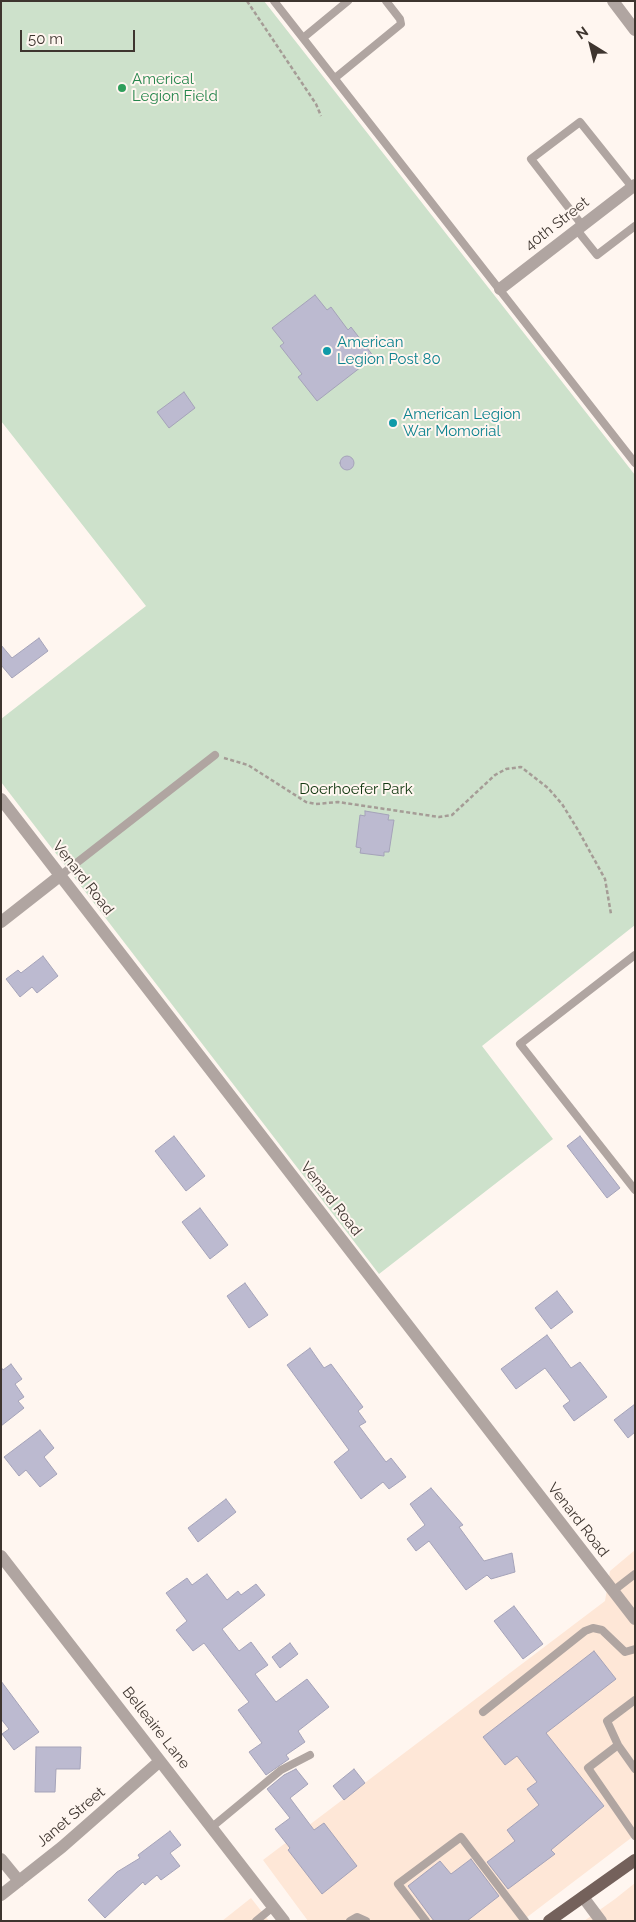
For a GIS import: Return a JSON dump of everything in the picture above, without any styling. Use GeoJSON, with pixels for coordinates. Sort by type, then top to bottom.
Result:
{"type":"FeatureCollection","features":[{"type":"Feature","properties":{"kind":"main road"},"geometry":{"type":"LineString","coordinates":[[549,1921],[635,1860]]}},
{"type":"Feature","properties":{"kind":"street"},"geometry":{"type":"LineString","coordinates":[[612,1],[635,30]]}},
{"type":"Feature","properties":{"kind":"street","name":"40th Street"},"geometry":{"type":"LineString","coordinates":[[500,289],[634,186]]}},
{"type":"Feature","properties":{"kind":"street","name":"Venard Road"},"geometry":{"type":"LineString","coordinates":[[1,799],[635,1619]]}},
{"type":"Feature","properties":{"kind":"street"},"geometry":{"type":"LineString","coordinates":[[1,922],[61,875]]}},
{"type":"Feature","properties":{"kind":"street","name":"Belleaire Lane"},"geometry":{"type":"LineString","coordinates":[[1,1556],[284,1921]]}},
{"type":"Feature","properties":{"kind":"street","name":"Janet Street"},"geometry":{"type":"LineString","coordinates":[[1,1895],[19,1882],[160,1761]]}},
{"type":"Feature","properties":{"kind":"street"},"geometry":{"type":"LineString","coordinates":[[1,1859],[19,1882]]}},
{"type":"Feature","properties":{"kind":"street"},"geometry":{"type":"LineString","coordinates":[[582,1897],[601,1921]]}},
{"type":"Feature","properties":{"kind":"lane"},"geometry":{"type":"LineString","coordinates":[[274,1],[635,463]]}},
{"type":"Feature","properties":{"kind":"lane"},"geometry":{"type":"LineString","coordinates":[[303,38],[348,1]]}},
{"type":"Feature","properties":{"kind":"lane"},"geometry":{"type":"LineString","coordinates":[[335,78],[401,24],[400,19],[386,1]]}},
{"type":"Feature","properties":{"kind":"lane"},"geometry":{"type":"LineString","coordinates":[[634,186],[580,122],[531,159],[597,255],[635,226]]}},
{"type":"Feature","properties":{"kind":"lane"},"geometry":{"type":"LineString","coordinates":[[61,875],[214,755]]}},
{"type":"Feature","properties":{"kind":"lane"},"geometry":{"type":"LineString","coordinates":[[635,955],[520,1044],[635,1190]]}},
{"type":"Feature","properties":{"kind":"lane"},"geometry":{"type":"LineString","coordinates":[[613,1591],[635,1574]]}},
{"type":"Feature","properties":{"kind":"lane"},"geometry":{"type":"LineString","coordinates":[[482,1712],[586,1631],[594,1628],[602,1630],[625,1652],[635,1649]]}},
{"type":"Feature","properties":{"kind":"lane"},"geometry":{"type":"LineString","coordinates":[[635,1700],[607,1721],[618,1745],[635,1769]]}},
{"type":"Feature","properties":{"kind":"lane"},"geometry":{"type":"LineString","coordinates":[[618,1745],[588,1768],[635,1836]]}},
{"type":"Feature","properties":{"kind":"lane"},"geometry":{"type":"LineString","coordinates":[[212,1827],[282,1770],[310,1755]]}},
{"type":"Feature","properties":{"kind":"lane"},"geometry":{"type":"LineString","coordinates":[[426,1921],[398,1884],[462,1837],[525,1921]]}},
{"type":"Feature","properties":{"kind":"lane"},"geometry":{"type":"LineString","coordinates":[[256,1921],[273,1907]]}},
{"type":"Feature","properties":{"kind":"lane"},"geometry":{"type":"LineString","coordinates":[[350,1921],[357,1917],[366,1921]]}},
{"type":"Feature","properties":{"kind":"path"},"geometry":{"type":"LineString","coordinates":[[247,1],[316,104],[321,116]]}},
{"type":"Feature","properties":{"kind":"path"},"geometry":{"type":"LineString","coordinates":[[214,755],[248,765],[306,802],[316,804],[338,802],[400,810],[425,817],[452,815],[495,776],[506,769],[521,768],[548,788],[562,804],[605,878],[611,914]]}},
{"type":"Feature","properties":{"kind":"shaded area"},"geometry":{"type":"Polygon","coordinates":[[[635,1550],[635,1835],[522,1921],[308,1921],[263,1860],[605,1601],[610,1571],[635,1550]]]}},
{"type":"Feature","properties":{"kind":"shaded area"},"geometry":{"type":"Polygon","coordinates":[[[635,1883],[635,1921],[584,1921],[615,1899],[635,1883]]]}},
{"type":"Feature","properties":{"kind":"shaded area"},"geometry":{"type":"Polygon","coordinates":[[[251,1898],[269,1921],[222,1921],[251,1898]]]}},
{"type":"Feature","properties":{"kind":"green space","name":"Doerhoefer Park"},"geometry":{"type":"Polygon","coordinates":[[[1,1],[264,1],[635,475],[635,925],[482,1046],[553,1139],[379,1274],[1,782],[1,719],[146,606],[1,421],[1,1]]]}},
{"type":"Feature","properties":{"kind":"building","name":"American Legion Post 80"},"geometry":{"type":"Polygon","coordinates":[[[315,295],[327,310],[331,307],[348,330],[351,327],[374,357],[317,401],[298,377],[302,374],[280,346],[284,343],[272,328],[315,295]]]}},
{"type":"Feature","properties":{"kind":"building"},"geometry":{"type":"Polygon","coordinates":[[[184,392],[195,408],[169,428],[157,412],[184,392]]]}},
{"type":"Feature","properties":{"kind":"building"},"geometry":{"type":"Polygon","coordinates":[[[344,456],[350,456],[354,463],[350,470],[344,470],[340,466],[340,460],[344,456]]]}},
{"type":"Feature","properties":{"kind":"building"},"geometry":{"type":"Polygon","coordinates":[[[39,638],[48,651],[12,678],[1,665],[1,645],[12,658],[39,638]]]}},
{"type":"Feature","properties":{"kind":"building"},"geometry":{"type":"Polygon","coordinates":[[[365,811],[389,815],[388,820],[394,820],[389,852],[384,852],[384,856],[360,853],[361,848],[356,847],[360,815],[365,816],[365,811]]]}},
{"type":"Feature","properties":{"kind":"building"},"geometry":{"type":"Polygon","coordinates":[[[43,956],[58,976],[37,993],[32,987],[20,997],[6,979],[18,970],[21,973],[43,956]]]}},
{"type":"Feature","properties":{"kind":"building"},"geometry":{"type":"Polygon","coordinates":[[[174,1136],[205,1176],[186,1191],[155,1151],[174,1136]]]}},
{"type":"Feature","properties":{"kind":"building"},"geometry":{"type":"Polygon","coordinates":[[[580,1136],[620,1188],[607,1198],[567,1146],[580,1136]]]}},
{"type":"Feature","properties":{"kind":"building"},"geometry":{"type":"Polygon","coordinates":[[[200,1208],[228,1245],[210,1259],[182,1222],[200,1208]]]}},
{"type":"Feature","properties":{"kind":"building"},"geometry":{"type":"Polygon","coordinates":[[[245,1283],[268,1315],[249,1328],[227,1296],[245,1283]]]}},
{"type":"Feature","properties":{"kind":"building"},"geometry":{"type":"Polygon","coordinates":[[[557,1291],[573,1312],[551,1329],[535,1308],[557,1291]]]}},
{"type":"Feature","properties":{"kind":"building"},"geometry":{"type":"Polygon","coordinates":[[[547,1335],[571,1368],[580,1362],[607,1397],[574,1421],[563,1406],[570,1401],[545,1368],[516,1389],[501,1369],[547,1335]]]}},
{"type":"Feature","properties":{"kind":"building"},"geometry":{"type":"Polygon","coordinates":[[[310,1348],[324,1368],[331,1364],[363,1407],[358,1411],[366,1422],[359,1426],[386,1462],[391,1458],[406,1477],[389,1489],[383,1482],[361,1499],[334,1462],[349,1450],[287,1365],[310,1348]]]}},
{"type":"Feature","properties":{"kind":"building"},"geometry":{"type":"Polygon","coordinates":[[[11,1364],[22,1379],[15,1384],[24,1397],[18,1401],[24,1408],[1,1426],[1,1367],[3,1370],[11,1364]]]}},
{"type":"Feature","properties":{"kind":"building"},"geometry":{"type":"Polygon","coordinates":[[[635,1404],[635,1432],[628,1438],[614,1420],[635,1404]]]}},
{"type":"Feature","properties":{"kind":"building"},"geometry":{"type":"Polygon","coordinates":[[[40,1430],[54,1448],[44,1457],[57,1474],[40,1487],[26,1470],[19,1476],[4,1457],[40,1430]]]}},
{"type":"Feature","properties":{"kind":"building"},"geometry":{"type":"Polygon","coordinates":[[[431,1488],[463,1525],[459,1527],[484,1561],[512,1553],[515,1572],[491,1579],[487,1575],[466,1590],[429,1541],[416,1551],[407,1539],[425,1525],[410,1504],[431,1488]]]}},
{"type":"Feature","properties":{"kind":"building"},"geometry":{"type":"Polygon","coordinates":[[[226,1499],[236,1512],[198,1542],[188,1528],[226,1499]]]}},
{"type":"Feature","properties":{"kind":"building"},"geometry":{"type":"Polygon","coordinates":[[[207,1574],[227,1600],[238,1591],[241,1595],[256,1584],[265,1595],[222,1629],[239,1651],[251,1642],[268,1665],[255,1674],[276,1702],[307,1679],[329,1707],[298,1731],[305,1742],[286,1755],[289,1759],[266,1775],[249,1752],[262,1743],[238,1710],[249,1702],[204,1643],[193,1651],[176,1630],[187,1621],[166,1593],[187,1578],[192,1585],[207,1574]]]}},
{"type":"Feature","properties":{"kind":"building"},"geometry":{"type":"Polygon","coordinates":[[[514,1606],[543,1644],[523,1659],[494,1621],[514,1606]]]}},
{"type":"Feature","properties":{"kind":"building"},"geometry":{"type":"Polygon","coordinates":[[[290,1643],[298,1654],[280,1668],[272,1657],[290,1643]]]}},
{"type":"Feature","properties":{"kind":"building"},"geometry":{"type":"Polygon","coordinates":[[[594,1651],[616,1679],[546,1733],[604,1806],[551,1850],[555,1854],[508,1889],[487,1862],[515,1841],[507,1830],[539,1805],[527,1789],[537,1782],[517,1756],[505,1765],[483,1737],[594,1651]]]}},
{"type":"Feature","properties":{"kind":"building"},"geometry":{"type":"Polygon","coordinates":[[[1,1681],[39,1732],[14,1750],[2,1734],[9,1729],[1,1719],[1,1681]]]}},
{"type":"Feature","properties":{"kind":"building"},"geometry":{"type":"Polygon","coordinates":[[[36,1747],[81,1747],[80,1769],[56,1769],[55,1792],[35,1792],[36,1747]]]}},
{"type":"Feature","properties":{"kind":"building"},"geometry":{"type":"Polygon","coordinates":[[[296,1769],[308,1784],[290,1798],[314,1830],[324,1823],[357,1866],[322,1894],[288,1850],[290,1848],[275,1829],[290,1818],[267,1789],[284,1775],[296,1769]]]}},
{"type":"Feature","properties":{"kind":"building"},"geometry":{"type":"Polygon","coordinates":[[[354,1769],[365,1783],[344,1800],[333,1786],[354,1769]]]}},
{"type":"Feature","properties":{"kind":"building"},"geometry":{"type":"Polygon","coordinates":[[[170,1831],[181,1845],[170,1853],[180,1866],[161,1880],[157,1875],[145,1885],[143,1882],[105,1918],[88,1900],[117,1872],[140,1858],[138,1855],[170,1831]]]}},
{"type":"Feature","properties":{"kind":"building"},"geometry":{"type":"Polygon","coordinates":[[[471,1859],[499,1896],[467,1921],[434,1921],[408,1886],[440,1861],[451,1874],[471,1859]]]}},
{"type":"Feature","properties":{"kind":"place","name":"Americal Legion Field"},"geometry":{"type":"Point","coordinates":[122,88]}},
{"type":"Feature","properties":{"kind":"place","name":"American Legion Post 80"},"geometry":{"type":"Point","coordinates":[327,351]}},
{"type":"Feature","properties":{"kind":"place","name":"American Legion War Momorial"},"geometry":{"type":"Point","coordinates":[393,423]}}]}
